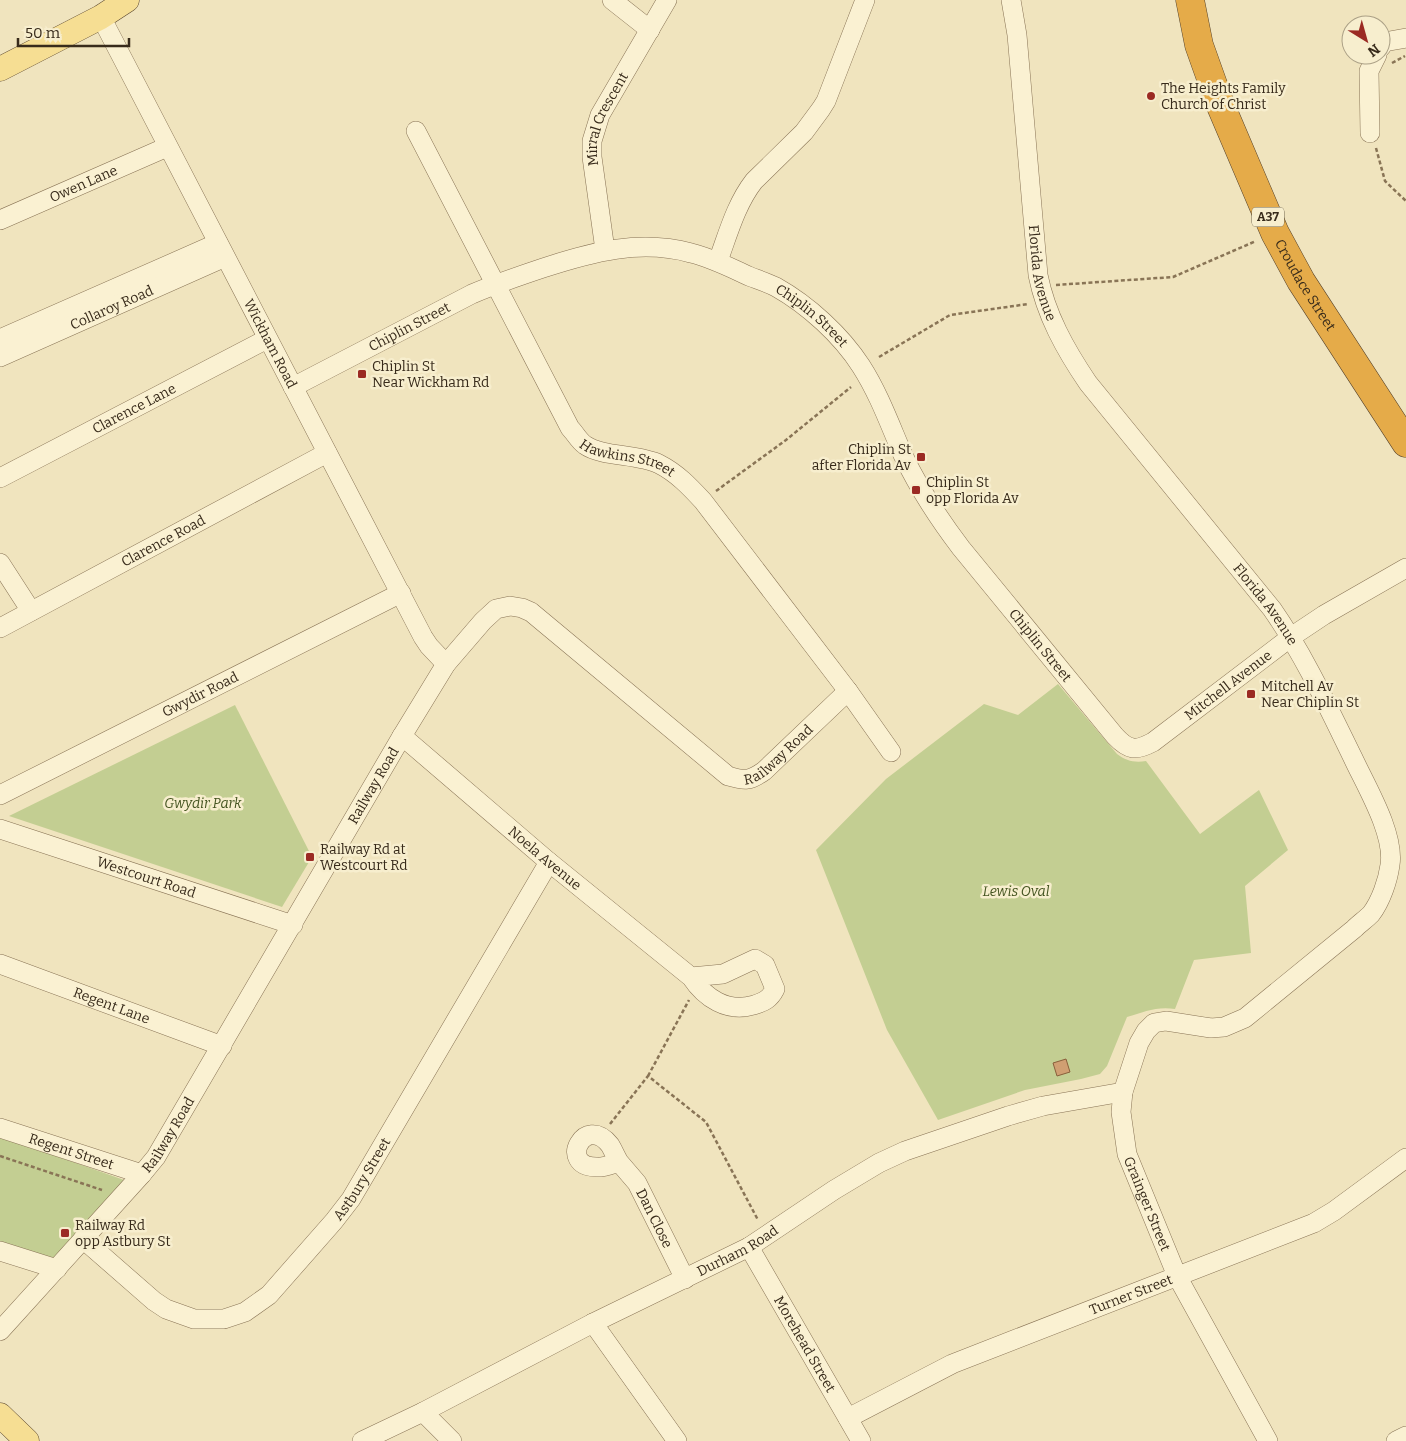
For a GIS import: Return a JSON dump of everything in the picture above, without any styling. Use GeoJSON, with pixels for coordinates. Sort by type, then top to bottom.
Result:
{"type":"FeatureCollection","features":[{"type":"Feature","properties":{"kind":"highway","name":"Croudace Street"},"geometry":{"type":"LineString","coordinates":[[1190,0],[1199,45],[1220,104],[1276,233],[1301,281],[1406,443]]}},
{"type":"Feature","properties":{"kind":"main road"},"geometry":{"type":"LineString","coordinates":[[0,69],[101,17],[127,0]]}},
{"type":"Feature","properties":{"kind":"main road"},"geometry":{"type":"LineString","coordinates":[[0,1415],[27,1441]]}},
{"type":"Feature","properties":{"kind":"street"},"geometry":{"type":"LineString","coordinates":[[612,0],[650,30]]}},
{"type":"Feature","properties":{"kind":"street","name":"Mirral Crescent"},"geometry":{"type":"LineString","coordinates":[[606,250],[592,157],[592,141],[600,115],[667,0]]}},
{"type":"Feature","properties":{"kind":"street"},"geometry":{"type":"LineString","coordinates":[[718,261],[740,202],[747,190],[804,132],[826,101],[865,0]]}},
{"type":"Feature","properties":{"kind":"street","name":"Florida Avenue"},"geometry":{"type":"LineString","coordinates":[[1011,0],[1017,35],[1035,254],[1045,304],[1054,325],[1070,356],[1088,383],[1272,608],[1291,637],[1314,677],[1381,816],[1387,832],[1391,864],[1380,898],[1371,913],[1245,1018],[1235,1024],[1212,1028],[1166,1021],[1154,1023],[1146,1031],[1140,1043],[1123,1092]]}},
{"type":"Feature","properties":{"kind":"street","name":"Wickham Road"},"geometry":{"type":"LineString","coordinates":[[101,17],[401,594],[429,646],[446,664]]}},
{"type":"Feature","properties":{"kind":"street"},"geometry":{"type":"LineString","coordinates":[[1391,41],[1406,38]]}},
{"type":"Feature","properties":{"kind":"street"},"geometry":{"type":"LineString","coordinates":[[1370,133],[1369,71],[1372,65]]}},
{"type":"Feature","properties":{"kind":"street","name":"Hawkins Street"},"geometry":{"type":"LineString","coordinates":[[416,131],[570,428],[584,445],[592,449],[628,455],[658,464],[674,472],[689,486],[709,509],[848,691],[890,752]]}},
{"type":"Feature","properties":{"kind":"street","name":"Owen Lane"},"geometry":{"type":"LineString","coordinates":[[0,220],[168,147]]}},
{"type":"Feature","properties":{"kind":"street","name":"Chiplin Street"},"geometry":{"type":"LineString","coordinates":[[293,387],[472,294],[584,254],[647,246],[690,252],[718,261],[775,287],[797,301],[830,329],[860,364],[928,502],[961,548],[1121,743],[1126,747],[1138,748],[1153,742]]}},
{"type":"Feature","properties":{"kind":"street","name":"Collaroy Road"},"geometry":{"type":"LineString","coordinates":[[0,340],[221,250]]}},
{"type":"Feature","properties":{"kind":"street","name":"Collaroy Road"},"geometry":{"type":"LineString","coordinates":[[0,357],[221,250]]}},
{"type":"Feature","properties":{"kind":"street","name":"Clarence Lane"},"geometry":{"type":"LineString","coordinates":[[0,478],[267,339]]}},
{"type":"Feature","properties":{"kind":"street","name":"Clarence Road"},"geometry":{"type":"LineString","coordinates":[[0,628],[327,453]]}},
{"type":"Feature","properties":{"kind":"street"},"geometry":{"type":"LineString","coordinates":[[0,563],[31,612]]}},
{"type":"Feature","properties":{"kind":"street","name":"Mitchell Avenue"},"geometry":{"type":"LineString","coordinates":[[1153,742],[1291,637],[1324,615],[1406,568]]}},
{"type":"Feature","properties":{"kind":"street","name":"Gwydir Road"},"geometry":{"type":"LineString","coordinates":[[0,795],[401,594]]}},
{"type":"Feature","properties":{"kind":"street","name":"Railway Road"},"geometry":{"type":"LineString","coordinates":[[0,1331],[156,1157],[446,664],[483,621],[496,609],[510,606],[531,612],[728,776],[742,780],[753,779],[764,771],[848,691]]}},
{"type":"Feature","properties":{"kind":"street","name":"Noela Avenue"},"geometry":{"type":"LineString","coordinates":[[402,736],[549,862],[691,977]]}},
{"type":"Feature","properties":{"kind":"street","name":"Westcourt Road"},"geometry":{"type":"LineString","coordinates":[[0,829],[293,925]]}},
{"type":"Feature","properties":{"kind":"street","name":"Astbury Street"},"geometry":{"type":"LineString","coordinates":[[83,1239],[154,1301],[180,1315],[201,1320],[224,1319],[245,1312],[264,1300],[351,1199],[549,862]]}},
{"type":"Feature","properties":{"kind":"street","name":"Regent Lane"},"geometry":{"type":"LineString","coordinates":[[0,964],[222,1046]]}},
{"type":"Feature","properties":{"kind":"street","name":"Durham Road"},"geometry":{"type":"LineString","coordinates":[[362,1441],[749,1247],[856,1176],[905,1151],[1043,1106],[1123,1092]]}},
{"type":"Feature","properties":{"kind":"street","name":"Grainger Street"},"geometry":{"type":"LineString","coordinates":[[1123,1092],[1121,1112],[1127,1154],[1177,1276],[1268,1441]]}},
{"type":"Feature","properties":{"kind":"street","name":"Regent Street"},"geometry":{"type":"LineString","coordinates":[[0,1128],[142,1174]]}},
{"type":"Feature","properties":{"kind":"street","name":"Turner Street"},"geometry":{"type":"LineString","coordinates":[[848,1418],[952,1364],[1314,1223],[1334,1211],[1406,1158]]}},
{"type":"Feature","properties":{"kind":"street","name":"Dan Close"},"geometry":{"type":"LineString","coordinates":[[619,1162],[637,1183],[685,1279]]}},
{"type":"Feature","properties":{"kind":"street","name":"Morehead Street"},"geometry":{"type":"LineString","coordinates":[[749,1247],[860,1441]]}},
{"type":"Feature","properties":{"kind":"street"},"geometry":{"type":"LineString","coordinates":[[0,1251],[57,1269]]}},
{"type":"Feature","properties":{"kind":"street"},"geometry":{"type":"LineString","coordinates":[[594,1324],[677,1441]]}},
{"type":"Feature","properties":{"kind":"street"},"geometry":{"type":"LineString","coordinates":[[422,1412],[452,1441]]}},
{"type":"Feature","properties":{"kind":"street"},"geometry":{"type":"LineString","coordinates":[[1396,1441],[1406,1436]]}},
{"type":"Feature","properties":{"kind":"path"},"geometry":{"type":"LineString","coordinates":[[1370,133],[1385,182],[1406,201]]}},
{"type":"Feature","properties":{"kind":"path"},"geometry":{"type":"LineString","coordinates":[[1056,285],[1173,277],[1276,233]]}},
{"type":"Feature","properties":{"kind":"path"},"geometry":{"type":"LineString","coordinates":[[879,357],[950,315],[1028,304]]}},
{"type":"Feature","properties":{"kind":"path"},"geometry":{"type":"LineString","coordinates":[[716,492],[786,440],[851,387]]}},
{"type":"Feature","properties":{"kind":"path"},"geometry":{"type":"LineString","coordinates":[[608,1127],[648,1076],[690,997]]}},
{"type":"Feature","properties":{"kind":"path"},"geometry":{"type":"LineString","coordinates":[[648,1076],[706,1122],[759,1221]]}},
{"type":"Feature","properties":{"kind":"path"},"geometry":{"type":"LineString","coordinates":[[0,1156],[102,1190]]}},
{"type":"Feature","properties":{"kind":"green space","name":"Lewis Oval"},"geometry":{"type":"Polygon","coordinates":[[[1058,684],[1117,754],[1131,761],[1146,761],[1200,834],[1259,790],[1288,850],[1245,886],[1251,953],[1194,960],[1175,1009],[1156,1009],[1127,1017],[1107,1066],[1100,1074],[1025,1090],[938,1120],[887,1030],[816,850],[886,779],[984,704],[1018,715],[1058,684]]]}},
{"type":"Feature","properties":{"kind":"green space","name":"Gwydir Park"},"geometry":{"type":"Polygon","coordinates":[[[235,705],[312,857],[282,907],[9,816],[235,705]]]}},
{"type":"Feature","properties":{"kind":"green space"},"geometry":{"type":"Polygon","coordinates":[[[0,1136],[124,1180],[55,1261],[0,1244],[0,1136]]]}},
{"type":"Feature","properties":{"kind":"building"},"geometry":{"type":"Polygon","coordinates":[[[1066,1059],[1070,1072],[1057,1076],[1053,1063],[1066,1059]]]}},
{"type":"Feature","properties":{"kind":"place","name":"The Heights Family Church of Christ"},"geometry":{"type":"Point","coordinates":[1151,96]}},
{"type":"Feature","properties":{"kind":"place","name":"Chiplin St Near Wickham Rd"},"geometry":{"type":"Point","coordinates":[362,374]}},
{"type":"Feature","properties":{"kind":"place","name":"Chiplin St after Florida Av"},"geometry":{"type":"Point","coordinates":[921,457]}},
{"type":"Feature","properties":{"kind":"place","name":"Chiplin St opp Florida Av"},"geometry":{"type":"Point","coordinates":[916,490]}},
{"type":"Feature","properties":{"kind":"place","name":"Mitchell Av Near Chiplin St"},"geometry":{"type":"Point","coordinates":[1251,694]}},
{"type":"Feature","properties":{"kind":"place","name":"Railway Rd at Westcourt Rd"},"geometry":{"type":"Point","coordinates":[310,857]}},
{"type":"Feature","properties":{"kind":"place","name":"Railway Rd opp Astbury St"},"geometry":{"type":"Point","coordinates":[65,1233]}}]}
